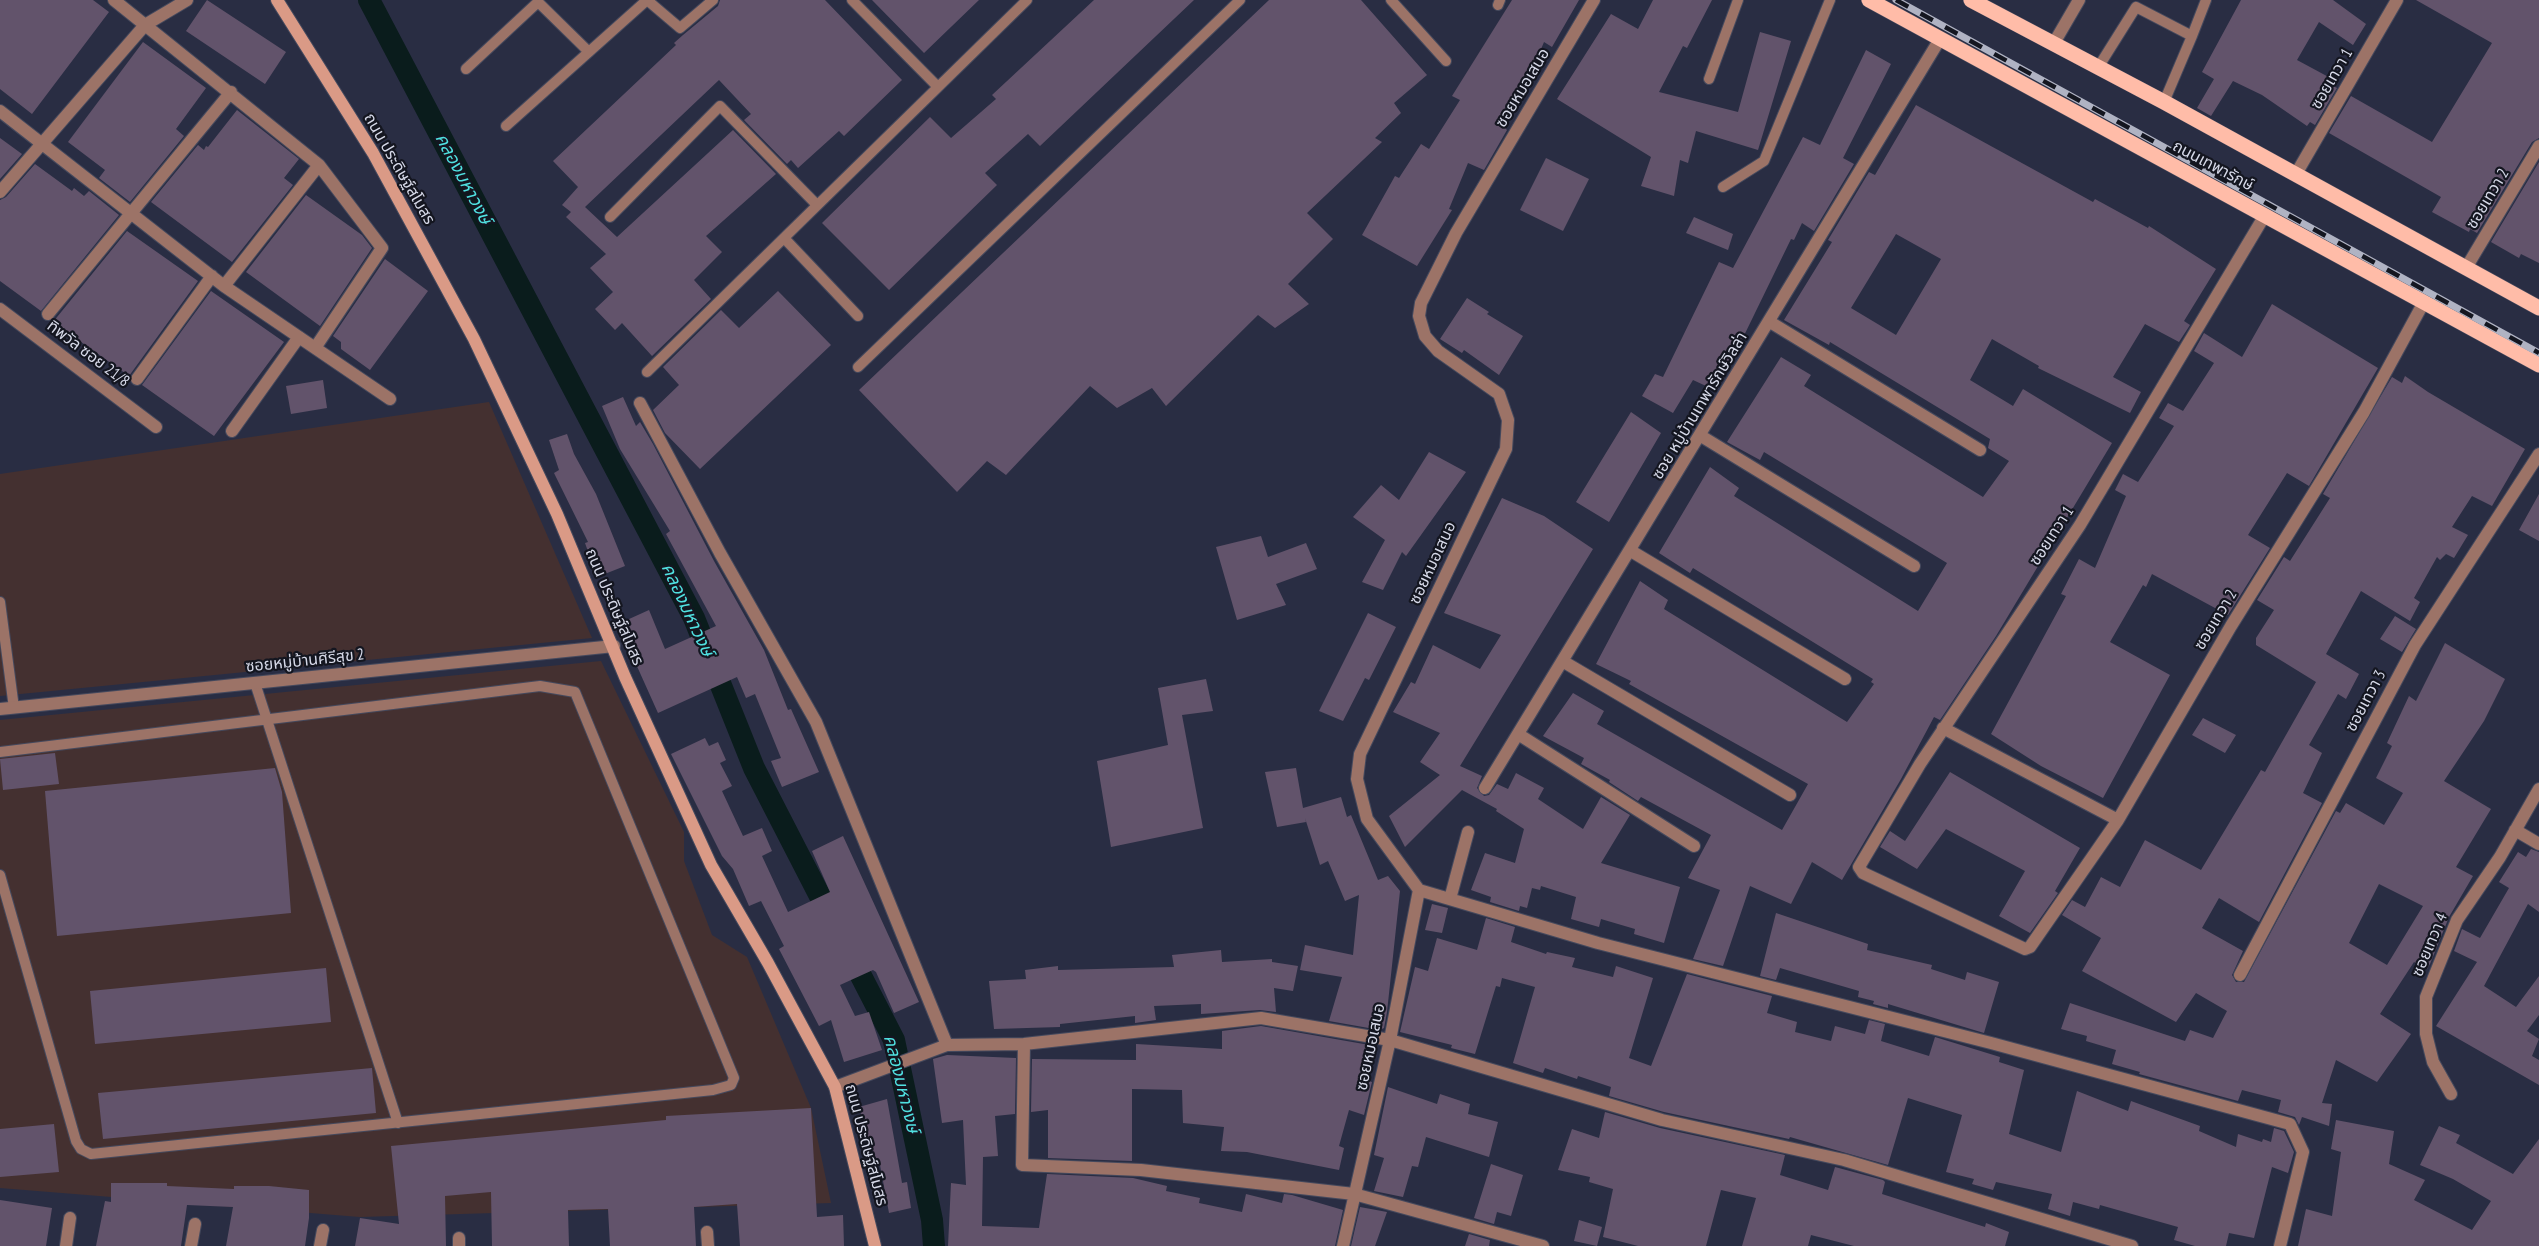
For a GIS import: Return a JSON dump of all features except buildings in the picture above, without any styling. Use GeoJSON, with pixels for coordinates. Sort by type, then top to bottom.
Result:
{"type":"FeatureCollection","features":[{"type":"Feature","properties":{"kind":"main road","name":"ถนนเทพารักษ์"},"geometry":{"type":"LineString","coordinates":[[1869,0],[2539,365]]}},
{"type":"Feature","properties":{"kind":"main road","name":"ถนนเทพารักษ์"},"geometry":{"type":"LineString","coordinates":[[1971,0],[2099,66],[2539,308]]}},
{"type":"Feature","properties":{"kind":"street"},"geometry":{"type":"LineString","coordinates":[[115,0],[319,165],[382,250],[315,348]]}},
{"type":"Feature","properties":{"kind":"street"},"geometry":{"type":"LineString","coordinates":[[0,192],[145,25],[187,0]]}},
{"type":"Feature","properties":{"kind":"street","name":"ถนน ประดิษฐ์สโมสร"},"geometry":{"type":"LineString","coordinates":[[277,0],[373,153],[474,339],[557,514],[711,866],[802,1023],[835,1087],[875,1246]]}},
{"type":"Feature","properties":{"kind":"street","name":"ซอยหมอเสนอ"},"geometry":{"type":"LineString","coordinates":[[1342,1246],[1390,1040],[1419,890],[1367,819],[1357,779],[1360,754],[1506,449],[1508,420],[1499,394],[1438,351],[1425,336],[1419,316],[1420,309],[1456,233],[1594,0]]}},
{"type":"Feature","properties":{"kind":"street"},"geometry":{"type":"LineString","coordinates":[[2054,43],[2079,0]]}},
{"type":"Feature","properties":{"kind":"street","name":"ซอยเทวา 1"},"geometry":{"type":"LineString","coordinates":[[2296,174],[2397,0]]}},
{"type":"Feature","properties":{"kind":"street","name":"ซอย หมู่บ้านเทพารักษ์วิลล่า"},"geometry":{"type":"LineString","coordinates":[[1485,789],[1940,39]]}},
{"type":"Feature","properties":{"kind":"street"},"geometry":{"type":"LineString","coordinates":[[48,314],[231,92]]}},
{"type":"Feature","properties":{"kind":"street"},"geometry":{"type":"LineString","coordinates":[[0,111],[224,286],[390,399]]}},
{"type":"Feature","properties":{"kind":"street","name":"ซอยเทวา 2"},"geometry":{"type":"LineString","coordinates":[[2466,268],[2539,146]]}},
{"type":"Feature","properties":{"kind":"street"},"geometry":{"type":"LineString","coordinates":[[224,286],[319,165]]}},
{"type":"Feature","properties":{"kind":"street","name":"ซอยเทวา 1"},"geometry":{"type":"LineString","coordinates":[[2028,948],[1860,871],[1859,867],[1943,728],[2080,525],[2265,215]]}},
{"type":"Feature","properties":{"kind":"street"},"geometry":{"type":"LineString","coordinates":[[137,379],[212,276]]}},
{"type":"Feature","properties":{"kind":"street","name":"ซอยเทวา 2"},"geometry":{"type":"LineString","coordinates":[[2028,948],[2118,820],[2231,626],[2364,412],[2424,302]]}},
{"type":"Feature","properties":{"kind":"street","name":"ทิพวัล ซอย 21/8"},"geometry":{"type":"LineString","coordinates":[[0,309],[156,427]]}},
{"type":"Feature","properties":{"kind":"street"},"geometry":{"type":"LineString","coordinates":[[1770,322],[1980,450]]}},
{"type":"Feature","properties":{"kind":"street"},"geometry":{"type":"LineString","coordinates":[[232,431],[299,337]]}},
{"type":"Feature","properties":{"kind":"street"},"geometry":{"type":"LineString","coordinates":[[640,403],[818,728],[943,1046]]}},
{"type":"Feature","properties":{"kind":"street"},"geometry":{"type":"LineString","coordinates":[[1701,436],[1914,566]]}},
{"type":"Feature","properties":{"kind":"street","name":"ซอยเทวา 3"},"geometry":{"type":"LineString","coordinates":[[2240,975],[2415,645],[2539,454]]}},
{"type":"Feature","properties":{"kind":"street"},"geometry":{"type":"LineString","coordinates":[[1631,551],[1845,679]]}},
{"type":"Feature","properties":{"kind":"street","name":"ซอยหมู่บ้านศิรีสุข 2"},"geometry":{"type":"LineString","coordinates":[[0,709],[614,646]]}},
{"type":"Feature","properties":{"kind":"street"},"geometry":{"type":"LineString","coordinates":[[1564,662],[1790,795]]}},
{"type":"Feature","properties":{"kind":"street"},"geometry":{"type":"LineString","coordinates":[[1943,728],[2118,820]]}},
{"type":"Feature","properties":{"kind":"street"},"geometry":{"type":"LineString","coordinates":[[1518,734],[1694,846]]}},
{"type":"Feature","properties":{"kind":"street","name":"ซอยเทวา 4"},"geometry":{"type":"LineString","coordinates":[[2451,1094],[2433,1062],[2426,1034],[2426,997],[2457,920],[2539,789]]}},
{"type":"Feature","properties":{"kind":"street"},"geometry":{"type":"LineString","coordinates":[[2515,830],[2539,844]]}},
{"type":"Feature","properties":{"kind":"street"},"geometry":{"type":"LineString","coordinates":[[1450,899],[1468,832]]}},
{"type":"Feature","properties":{"kind":"street"},"geometry":{"type":"LineString","coordinates":[[1419,890],[1598,943],[2081,1066],[2290,1124],[2303,1152],[2280,1246]]}},
{"type":"Feature","properties":{"kind":"street"},"geometry":{"type":"LineString","coordinates":[[835,1087],[943,1046],[1024,1044],[1261,1018],[1390,1040],[1662,1120],[1844,1160],[2132,1246]]}},
{"type":"Feature","properties":{"kind":"street"},"geometry":{"type":"LineString","coordinates":[[1024,1044],[1022,1165],[1141,1170],[1354,1194],[1543,1246]]}},
{"type":"Feature","properties":{"kind":"street"},"geometry":{"type":"LineString","coordinates":[[66,1246],[70,1218]]}},
{"type":"Feature","properties":{"kind":"street"},"geometry":{"type":"LineString","coordinates":[[191,1246],[195,1224]]}},
{"type":"Feature","properties":{"kind":"street"},"geometry":{"type":"LineString","coordinates":[[320,1246],[323,1230]]}},
{"type":"Feature","properties":{"kind":"street"},"geometry":{"type":"LineString","coordinates":[[707,1232],[708,1246]]}},
{"type":"Feature","properties":{"kind":"lane"},"geometry":{"type":"LineString","coordinates":[[506,126],[647,0],[680,28],[713,0]]}},
{"type":"Feature","properties":{"kind":"lane"},"geometry":{"type":"LineString","coordinates":[[852,0],[938,87]]}},
{"type":"Feature","properties":{"kind":"lane"},"geometry":{"type":"LineString","coordinates":[[646,372],[1027,0]]}},
{"type":"Feature","properties":{"kind":"lane"},"geometry":{"type":"LineString","coordinates":[[858,367],[1240,0]]}},
{"type":"Feature","properties":{"kind":"lane"},"geometry":{"type":"LineString","coordinates":[[1391,0],[1446,61]]}},
{"type":"Feature","properties":{"kind":"lane"},"geometry":{"type":"LineString","coordinates":[[1708,79],[1738,0]]}},
{"type":"Feature","properties":{"kind":"lane"},"geometry":{"type":"LineString","coordinates":[[1723,187],[1764,160],[1830,0]]}},
{"type":"Feature","properties":{"kind":"lane"},"geometry":{"type":"LineString","coordinates":[[2164,102],[2206,0]]}},
{"type":"Feature","properties":{"kind":"lane"},"geometry":{"type":"LineString","coordinates":[[466,69],[538,2],[589,52]]}},
{"type":"Feature","properties":{"kind":"lane"},"geometry":{"type":"LineString","coordinates":[[2099,66],[2138,4],[2192,36]]}},
{"type":"Feature","properties":{"kind":"lane"},"geometry":{"type":"LineString","coordinates":[[610,217],[720,106],[817,205]]}},
{"type":"Feature","properties":{"kind":"lane"},"geometry":{"type":"LineString","coordinates":[[784,237],[858,316]]}},
{"type":"Feature","properties":{"kind":"lane"},"geometry":{"type":"LineString","coordinates":[[0,602],[14,708]]}},
{"type":"Feature","properties":{"kind":"lane"},"geometry":{"type":"LineString","coordinates":[[255,683],[398,1123]]}},
{"type":"Feature","properties":{"kind":"lane"},"geometry":{"type":"LineString","coordinates":[[0,752],[540,686],[574,692],[734,1078],[731,1085],[713,1090],[91,1155],[81,1149],[76,1141],[0,875]]}},
{"type":"Feature","properties":{"kind":"shaded area"},"geometry":{"type":"Polygon","coordinates":[[[489,402],[592,638],[0,696],[0,474],[489,402]]]}},
{"type":"Feature","properties":{"kind":"shaded area"},"geometry":{"type":"Polygon","coordinates":[[[601,661],[684,832],[684,861],[712,935],[747,957],[811,1108],[831,1203],[360,1217],[0,1188],[0,720],[601,661]]]}},
{"type":"Feature","properties":{"kind":"waterway","name":"คลองมหาวงษ์"},"geometry":{"type":"LineString","coordinates":[[369,0],[694,618],[754,768],[894,1040],[932,1220],[934,1246]]}},
{"type":"Feature","properties":{"kind":"railway"},"geometry":{"type":"LineString","coordinates":[[1896,0],[2539,353]]}}]}
